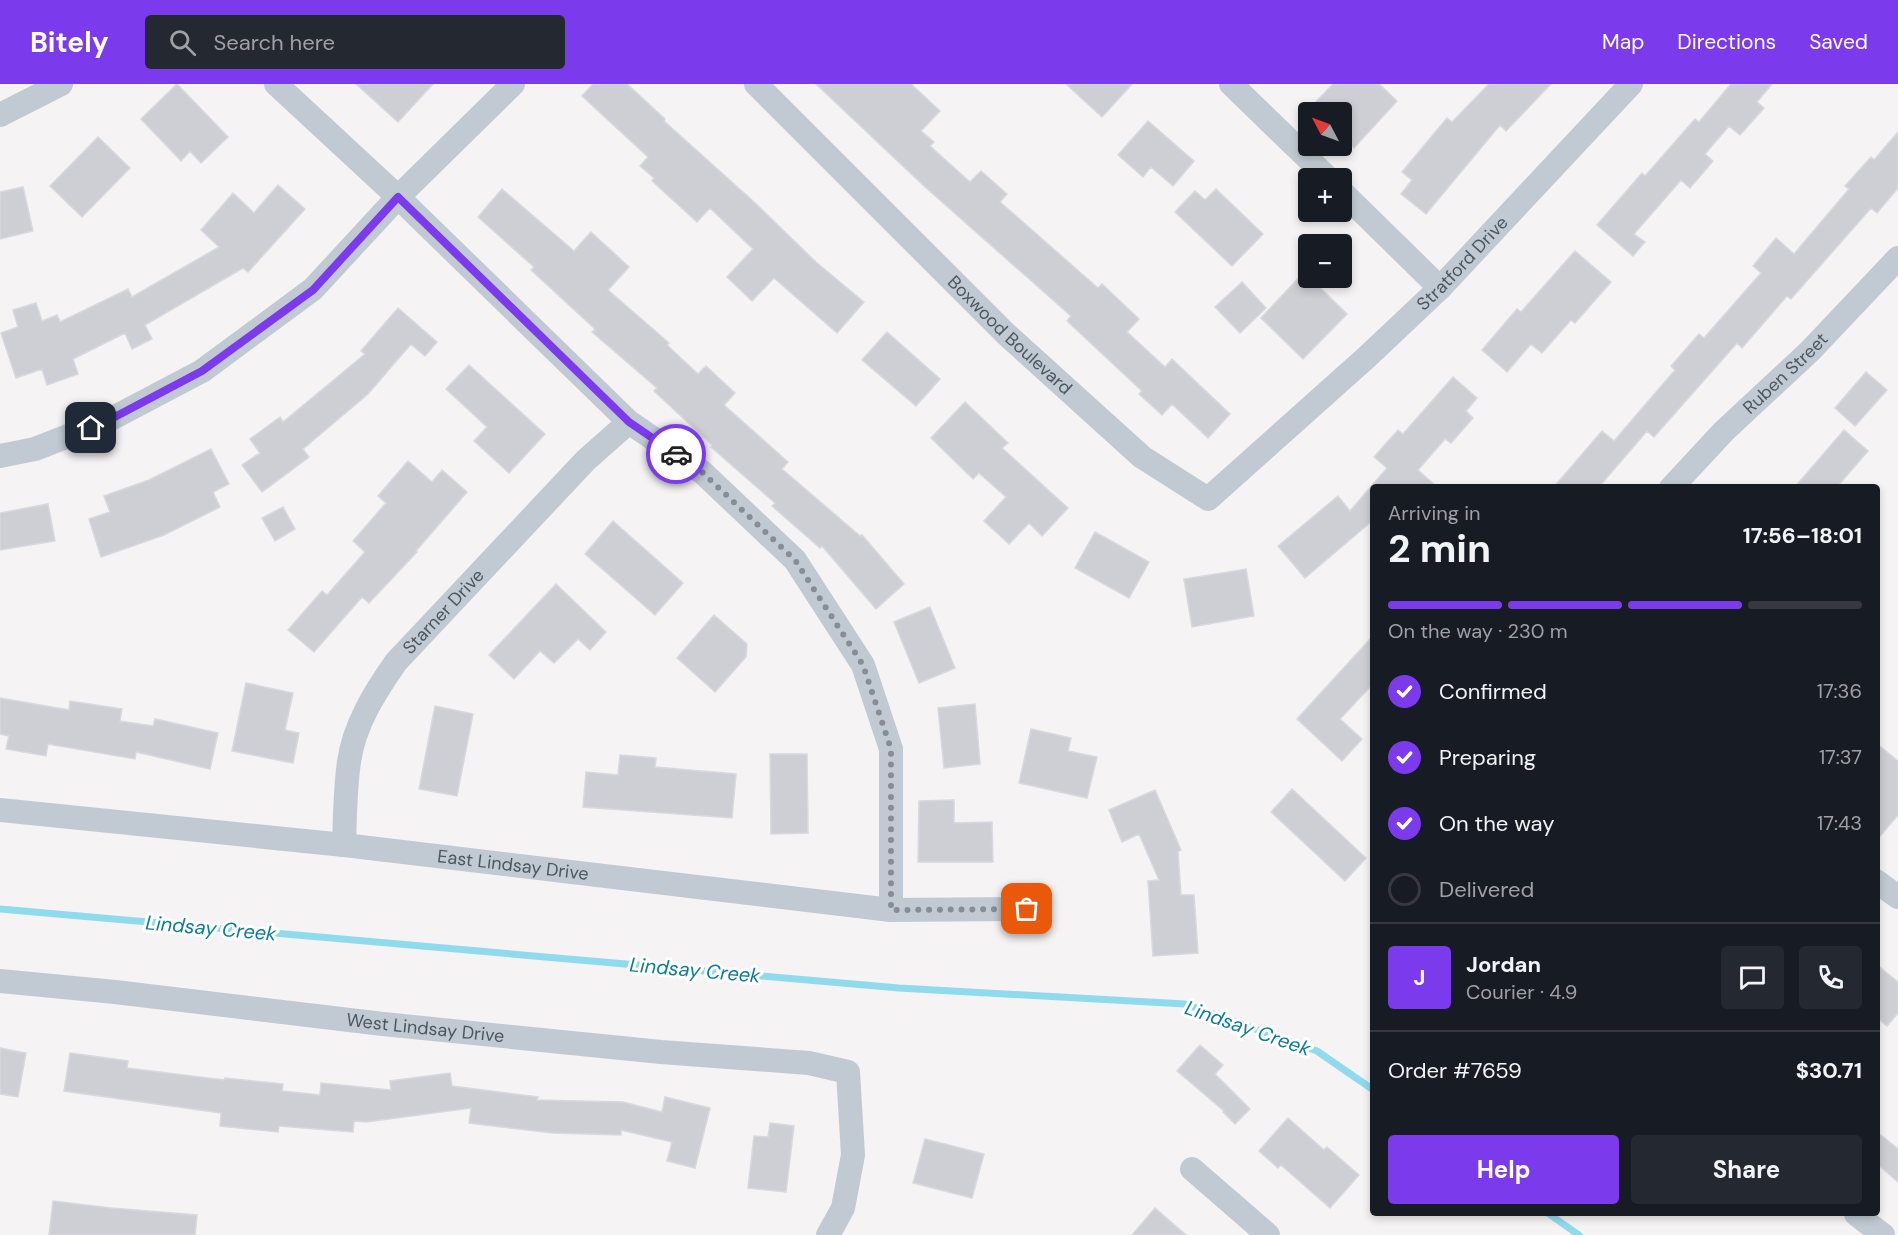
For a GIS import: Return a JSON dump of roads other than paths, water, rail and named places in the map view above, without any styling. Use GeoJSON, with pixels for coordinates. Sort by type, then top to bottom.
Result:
{"type":"FeatureCollection","features":[{"type":"Feature","properties":{"kind":"street"},"geometry":{"type":"LineString","coordinates":[[0,115],[61,84]]}},
{"type":"Feature","properties":{"kind":"street"},"geometry":{"type":"LineString","coordinates":[[276,84],[398,197],[629,422],[702,472],[795,560],[863,665],[891,749],[891,910]]}},
{"type":"Feature","properties":{"kind":"street"},"geometry":{"type":"LineString","coordinates":[[0,456],[35,449],[109,420],[202,371],[313,290],[398,197],[513,84]]}},
{"type":"Feature","properties":{"kind":"street","name":"Boxwood Boulevard"},"geometry":{"type":"LineString","coordinates":[[756,84],[1006,334],[1142,457],[1208,499],[1282,433]]}},
{"type":"Feature","properties":{"kind":"street"},"geometry":{"type":"LineString","coordinates":[[1231,84],[1318,168]]}},
{"type":"Feature","properties":{"kind":"street","name":"Stratford Drive"},"geometry":{"type":"LineString","coordinates":[[1282,433],[1440,288],[1631,84]]}},
{"type":"Feature","properties":{"kind":"street"},"geometry":{"type":"LineString","coordinates":[[1352,202],[1440,288]]}},
{"type":"Feature","properties":{"kind":"street","name":"Ruben Street"},"geometry":{"type":"LineString","coordinates":[[1675,484],[1724,430],[1810,351],[1898,258]]}},
{"type":"Feature","properties":{"kind":"street","name":"Starner Drive"},"geometry":{"type":"LineString","coordinates":[[344,845],[349,760],[361,720],[376,690],[396,662],[586,460],[629,422]]}},
{"type":"Feature","properties":{"kind":"street","name":"East Lindsay Drive"},"geometry":{"type":"LineString","coordinates":[[0,810],[344,845],[891,910],[1027,909]]}},
{"type":"Feature","properties":{"kind":"street"},"geometry":{"type":"LineString","coordinates":[[1880,884],[1898,897]]}},
{"type":"Feature","properties":{"kind":"street","name":"West Lindsay Drive"},"geometry":{"type":"LineString","coordinates":[[0,981],[638,1050],[809,1063],[848,1072],[853,1155],[843,1208],[828,1235]]}},
{"type":"Feature","properties":{"kind":"street"},"geometry":{"type":"LineString","coordinates":[[1192,1169],[1268,1235]]}},
{"type":"Feature","properties":{"kind":"street"},"geometry":{"type":"LineString","coordinates":[[1859,1216],[1883,1235]]}},
{"type":"Feature","properties":{"kind":"waterway","name":"Lindsay Creek"},"geometry":{"type":"LineString","coordinates":[[0,909],[899,988],[1185,1004],[1317,1051],[1370,1088]]}},
{"type":"Feature","properties":{"kind":"waterway","name":"Lindsay Creek"},"geometry":{"type":"LineString","coordinates":[[1552,1216],[1579,1235]]}}]}
